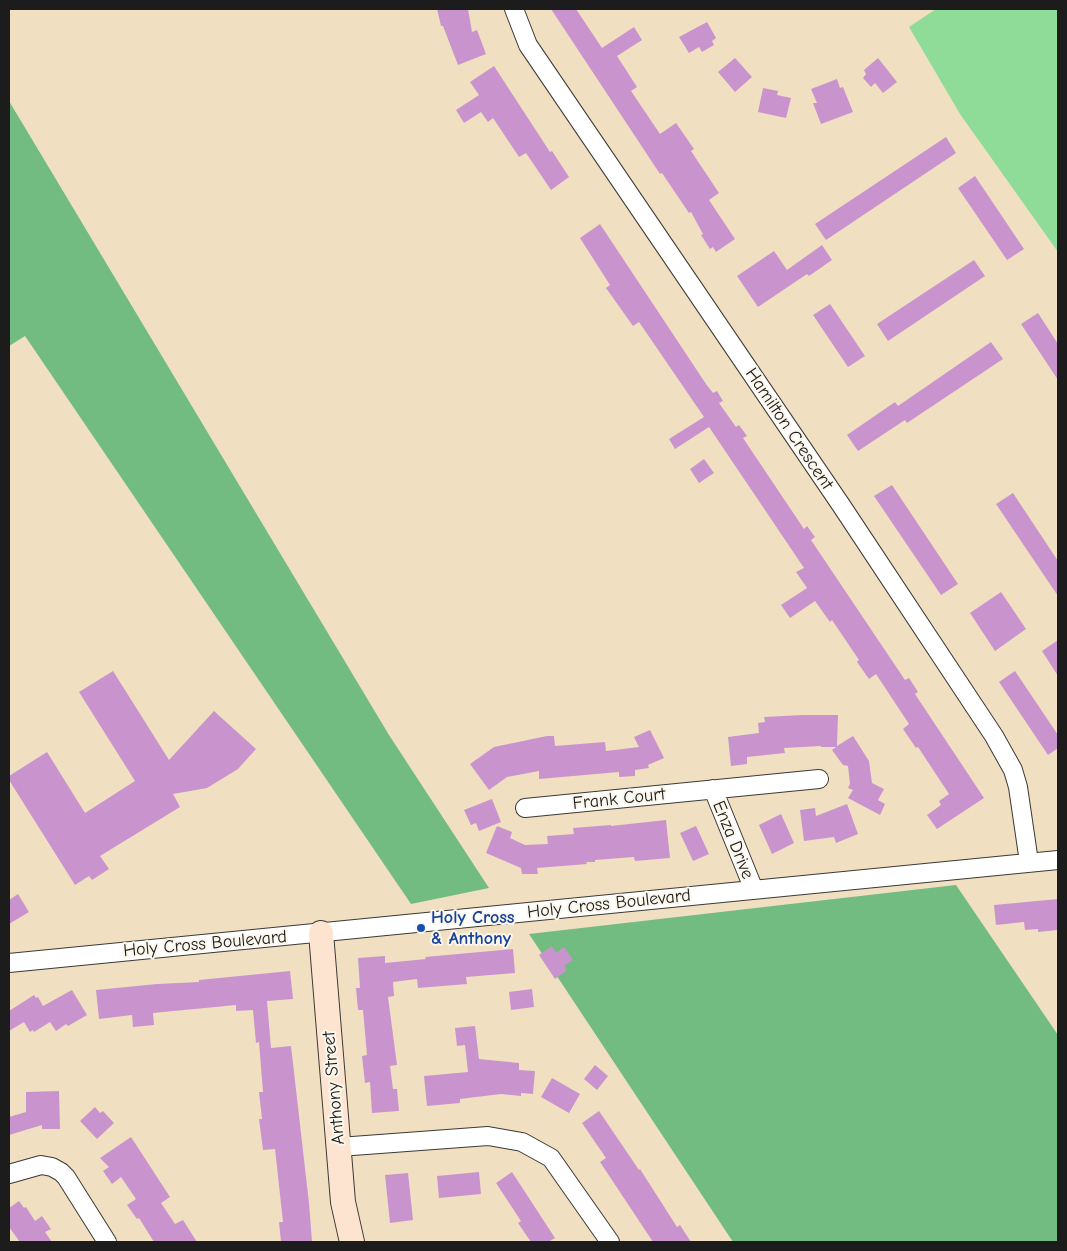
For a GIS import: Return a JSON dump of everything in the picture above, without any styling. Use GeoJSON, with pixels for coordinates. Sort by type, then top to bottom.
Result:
{"type":"FeatureCollection","features":[{"type":"Feature","properties":{"kind":"street","name":"Hamilton Crescent"},"geometry":{"type":"LineString","coordinates":[[514,9],[528,45],[841,505],[994,736],[1013,770],[1018,787],[1029,862]]}},
{"type":"Feature","properties":{"kind":"street","name":"Frank Court"},"geometry":{"type":"LineString","coordinates":[[525,808],[819,779]]}},
{"type":"Feature","properties":{"kind":"street","name":"Enza Drive"},"geometry":{"type":"LineString","coordinates":[[713,789],[754,890]]}},
{"type":"Feature","properties":{"kind":"street","name":"Holy Cross Boulevard"},"geometry":{"type":"LineString","coordinates":[[9,963],[1058,860]]}},
{"type":"Feature","properties":{"kind":"street","name":"Anthony Street"},"geometry":{"type":"LineString","coordinates":[[321,933],[343,1202],[352,1242]]}},
{"type":"Feature","properties":{"kind":"street"},"geometry":{"type":"LineString","coordinates":[[339,1147],[488,1136],[522,1142],[551,1158],[610,1242]]}},
{"type":"Feature","properties":{"kind":"street"},"geometry":{"type":"LineString","coordinates":[[9,1174],[40,1165],[50,1166],[61,1172],[107,1242]]}},
{"type":"Feature","properties":{"kind":"green space"},"geometry":{"type":"Polygon","coordinates":[[[936,9],[1058,9],[1058,252],[960,114],[909,27],[936,9]]]}},
{"type":"Feature","properties":{"kind":"green space"},"geometry":{"type":"Polygon","coordinates":[[[9,101],[389,735],[489,888],[411,904],[25,336],[9,346],[9,101]]]}},
{"type":"Feature","properties":{"kind":"green space"},"geometry":{"type":"Polygon","coordinates":[[[956,885],[1058,1035],[1058,1242],[733,1242],[529,934],[956,885]]]}},
{"type":"Feature","properties":{"kind":"building"},"geometry":{"type":"Polygon","coordinates":[[[437,9],[468,9],[472,32],[477,30],[486,54],[458,65],[443,26],[441,26],[437,9]]]}},
{"type":"Feature","properties":{"kind":"building"},"geometry":{"type":"Polygon","coordinates":[[[551,9],[576,9],[602,48],[634,27],[642,40],[617,56],[637,87],[631,91],[660,134],[676,123],[694,149],[691,151],[719,193],[709,200],[735,239],[716,252],[713,247],[710,249],[701,235],[703,234],[691,212],[689,213],[662,173],[660,174],[551,9]]]}},
{"type":"Feature","properties":{"kind":"building"},"geometry":{"type":"Polygon","coordinates":[[[707,22],[716,38],[712,41],[714,45],[702,52],[699,47],[689,53],[679,37],[707,22]]]}},
{"type":"Feature","properties":{"kind":"building"},"geometry":{"type":"Polygon","coordinates":[[[735,58],[752,77],[735,92],[718,72],[735,58]]]}},
{"type":"Feature","properties":{"kind":"building"},"geometry":{"type":"Polygon","coordinates":[[[878,58],[897,82],[883,93],[875,83],[871,87],[863,78],[866,74],[864,70],[878,58]]]}},
{"type":"Feature","properties":{"kind":"building"},"geometry":{"type":"Polygon","coordinates":[[[494,66],[550,152],[552,151],[569,177],[551,190],[526,153],[519,157],[493,118],[488,122],[481,112],[464,123],[456,110],[479,95],[470,82],[494,66]]]}},
{"type":"Feature","properties":{"kind":"building"},"geometry":{"type":"Polygon","coordinates":[[[837,79],[840,88],[843,87],[853,112],[821,124],[813,103],[817,103],[811,89],[837,79]]]}},
{"type":"Feature","properties":{"kind":"building"},"geometry":{"type":"Polygon","coordinates":[[[763,88],[778,91],[777,95],[791,98],[786,118],[758,112],[763,88]]]}},
{"type":"Feature","properties":{"kind":"building"},"geometry":{"type":"Polygon","coordinates":[[[946,137],[956,153],[826,240],[815,224],[946,137]]]}},
{"type":"Feature","properties":{"kind":"building"},"geometry":{"type":"Polygon","coordinates":[[[975,176],[1024,249],[1007,260],[958,188],[975,176]]]}},
{"type":"Feature","properties":{"kind":"building"},"geometry":{"type":"Polygon","coordinates":[[[600,224],[706,384],[713,393],[717,391],[723,401],[719,403],[736,427],[739,425],[747,436],[743,438],[804,529],[807,526],[815,537],[811,540],[905,680],[909,678],[918,692],[915,694],[984,798],[937,829],[927,815],[941,805],[939,801],[949,794],[918,747],[916,748],[903,729],[909,724],[876,674],[869,679],[857,662],[859,660],[832,620],[830,622],[815,601],[790,618],[781,605],[807,588],[796,572],[804,568],[709,427],[675,449],[669,439],[704,417],[639,322],[633,326],[606,288],[610,285],[580,238],[600,224]]]}},
{"type":"Feature","properties":{"kind":"building"},"geometry":{"type":"Polygon","coordinates":[[[822,245],[832,260],[809,276],[807,274],[758,307],[737,276],[774,251],[787,270],[822,245]]]}},
{"type":"Feature","properties":{"kind":"building"},"geometry":{"type":"Polygon","coordinates":[[[974,260],[985,276],[888,341],[877,324],[974,260]]]}},
{"type":"Feature","properties":{"kind":"building"},"geometry":{"type":"Polygon","coordinates":[[[830,304],[865,356],[848,367],[813,315],[830,304]]]}},
{"type":"Feature","properties":{"kind":"building"},"geometry":{"type":"Polygon","coordinates":[[[1038,313],[1058,344],[1058,380],[1021,324],[1038,313]]]}},
{"type":"Feature","properties":{"kind":"building"},"geometry":{"type":"Polygon","coordinates":[[[991,342],[1003,359],[907,423],[905,420],[858,451],[847,435],[895,402],[898,406],[991,342]]]}},
{"type":"Feature","properties":{"kind":"building"},"geometry":{"type":"Polygon","coordinates":[[[704,459],[714,473],[699,483],[690,469],[704,459]]]}},
{"type":"Feature","properties":{"kind":"building"},"geometry":{"type":"Polygon","coordinates":[[[892,485],[958,584],[941,595],[874,496],[892,485]]]}},
{"type":"Feature","properties":{"kind":"building"},"geometry":{"type":"Polygon","coordinates":[[[1013,493],[1058,561],[1058,596],[996,504],[1013,493]]]}},
{"type":"Feature","properties":{"kind":"building"},"geometry":{"type":"Polygon","coordinates":[[[1001,592],[1026,629],[995,651],[970,613],[1001,592]]]}},
{"type":"Feature","properties":{"kind":"building"},"geometry":{"type":"Polygon","coordinates":[[[1058,640],[1058,676],[1042,651],[1058,640]]]}},
{"type":"Feature","properties":{"kind":"building"},"geometry":{"type":"Polygon","coordinates":[[[113,671],[169,760],[214,711],[256,749],[238,769],[207,788],[173,794],[180,807],[100,856],[109,869],[92,880],[89,876],[75,885],[9,780],[9,776],[47,752],[85,813],[135,781],[79,692],[113,671]]]}},
{"type":"Feature","properties":{"kind":"building"},"geometry":{"type":"Polygon","coordinates":[[[1015,671],[1058,735],[1058,748],[1048,755],[999,682],[1015,671]]]}},
{"type":"Feature","properties":{"kind":"building"},"geometry":{"type":"Polygon","coordinates":[[[838,715],[837,746],[853,736],[869,761],[872,783],[884,789],[878,800],[885,804],[880,815],[848,798],[853,790],[848,788],[850,784],[848,766],[843,765],[832,750],[836,747],[784,748],[785,753],[747,757],[747,764],[731,766],[728,737],[759,733],[758,723],[765,722],[764,717],[838,715]]]}},
{"type":"Feature","properties":{"kind":"building"},"geometry":{"type":"Polygon","coordinates":[[[650,730],[664,758],[648,765],[649,768],[635,770],[635,776],[619,777],[619,772],[539,779],[539,771],[507,777],[489,790],[470,764],[494,747],[547,736],[554,736],[555,746],[605,742],[606,751],[639,747],[634,737],[650,730]]]}},
{"type":"Feature","properties":{"kind":"building"},"geometry":{"type":"Polygon","coordinates":[[[492,799],[501,822],[479,831],[476,823],[471,825],[464,810],[492,799]]]}},
{"type":"Feature","properties":{"kind":"building"},"geometry":{"type":"Polygon","coordinates":[[[847,804],[858,834],[836,843],[834,837],[804,841],[800,810],[815,808],[816,816],[847,804]]]}},
{"type":"Feature","properties":{"kind":"building"},"geometry":{"type":"Polygon","coordinates":[[[781,814],[794,843],[772,854],[759,825],[781,814]]]}},
{"type":"Feature","properties":{"kind":"building"},"geometry":{"type":"Polygon","coordinates":[[[666,820],[670,858],[635,861],[634,857],[595,860],[595,862],[586,862],[587,864],[537,868],[538,874],[522,874],[521,868],[486,853],[497,826],[512,832],[510,838],[525,845],[548,844],[547,836],[574,834],[573,828],[666,820]]]}},
{"type":"Feature","properties":{"kind":"building"},"geometry":{"type":"Polygon","coordinates":[[[696,826],[709,854],[693,861],[680,833],[696,826]]]}},
{"type":"Feature","properties":{"kind":"building"},"geometry":{"type":"Polygon","coordinates":[[[18,894],[29,912],[9,924],[9,900],[18,894]]]}},
{"type":"Feature","properties":{"kind":"building"},"geometry":{"type":"Polygon","coordinates":[[[1058,899],[1058,930],[1038,932],[1038,929],[1025,930],[1024,922],[996,925],[994,905],[1058,899]]]}},
{"type":"Feature","properties":{"kind":"building"},"geometry":{"type":"Polygon","coordinates":[[[552,946],[556,953],[564,947],[573,960],[564,966],[567,970],[555,979],[539,955],[552,946]]]}},
{"type":"Feature","properties":{"kind":"building"},"geometry":{"type":"Polygon","coordinates":[[[513,949],[515,973],[466,977],[467,984],[418,988],[417,979],[393,982],[394,996],[388,997],[397,1065],[390,1066],[393,1089],[397,1089],[399,1111],[372,1113],[370,1082],[365,1083],[362,1056],[367,1055],[363,1010],[358,1010],[356,988],[360,988],[358,958],[385,956],[385,963],[426,959],[425,957],[513,949]]]}},
{"type":"Feature","properties":{"kind":"building"},"geometry":{"type":"Polygon","coordinates":[[[290,971],[293,999],[267,1001],[271,1048],[291,1046],[312,1242],[281,1242],[279,1222],[283,1222],[275,1149],[263,1150],[259,1119],[262,1119],[259,1092],[263,1092],[259,1042],[256,1043],[253,1010],[236,1011],[236,1005],[153,1013],[154,1025],[133,1027],[132,1015],[99,1019],[96,990],[199,982],[199,980],[290,971]]]}},
{"type":"Feature","properties":{"kind":"building"},"geometry":{"type":"Polygon","coordinates":[[[532,989],[534,1007],[511,1010],[509,992],[532,989]]]}},
{"type":"Feature","properties":{"kind":"building"},"geometry":{"type":"Polygon","coordinates":[[[72,990],[87,1015],[68,1026],[66,1024],[56,1031],[50,1022],[34,1032],[33,1030],[30,1032],[24,1022],[9,1031],[9,1011],[34,995],[36,998],[38,997],[43,1006],[72,990]]]}},
{"type":"Feature","properties":{"kind":"building"},"geometry":{"type":"Polygon","coordinates":[[[475,1026],[479,1059],[519,1063],[519,1070],[535,1071],[533,1094],[521,1093],[521,1096],[501,1094],[460,1099],[460,1103],[427,1106],[424,1076],[468,1072],[465,1045],[457,1046],[455,1028],[475,1026]]]}},
{"type":"Feature","properties":{"kind":"building"},"geometry":{"type":"Polygon","coordinates":[[[595,1065],[608,1076],[597,1090],[584,1079],[595,1065]]]}},
{"type":"Feature","properties":{"kind":"building"},"geometry":{"type":"Polygon","coordinates":[[[552,1078],[580,1094],[569,1113],[541,1097],[552,1078]]]}},
{"type":"Feature","properties":{"kind":"building"},"geometry":{"type":"Polygon","coordinates":[[[59,1091],[60,1129],[42,1129],[42,1125],[9,1135],[9,1117],[26,1112],[26,1092],[59,1091]]]}},
{"type":"Feature","properties":{"kind":"building"},"geometry":{"type":"Polygon","coordinates":[[[95,1107],[100,1113],[103,1111],[114,1123],[97,1139],[80,1121],[95,1107]]]}},
{"type":"Feature","properties":{"kind":"building"},"geometry":{"type":"Polygon","coordinates":[[[599,1111],[640,1169],[677,1227],[680,1225],[691,1242],[653,1242],[600,1162],[606,1158],[582,1123],[599,1111]]]}},
{"type":"Feature","properties":{"kind":"building"},"geometry":{"type":"Polygon","coordinates":[[[131,1137],[170,1197],[161,1203],[175,1224],[183,1220],[197,1242],[154,1242],[139,1218],[137,1219],[127,1205],[136,1199],[121,1177],[112,1184],[103,1171],[109,1167],[100,1158],[131,1137]]]}},
{"type":"Feature","properties":{"kind":"building"},"geometry":{"type":"Polygon","coordinates":[[[479,1172],[481,1194],[439,1198],[437,1176],[479,1172]]]}},
{"type":"Feature","properties":{"kind":"building"},"geometry":{"type":"Polygon","coordinates":[[[512,1172],[555,1238],[548,1242],[531,1242],[518,1223],[521,1221],[496,1183],[512,1172]]]}},
{"type":"Feature","properties":{"kind":"building"},"geometry":{"type":"Polygon","coordinates":[[[408,1173],[413,1220],[390,1223],[385,1175],[408,1173]]]}},
{"type":"Feature","properties":{"kind":"building"},"geometry":{"type":"Polygon","coordinates":[[[19,1201],[24,1208],[26,1207],[35,1221],[42,1216],[51,1229],[45,1232],[52,1242],[20,1242],[9,1227],[9,1208],[19,1201]]]}},
{"type":"Feature","properties":{"kind":"place","name":"Holy Cross & Anthony"},"geometry":{"type":"Point","coordinates":[421,928]}}]}
